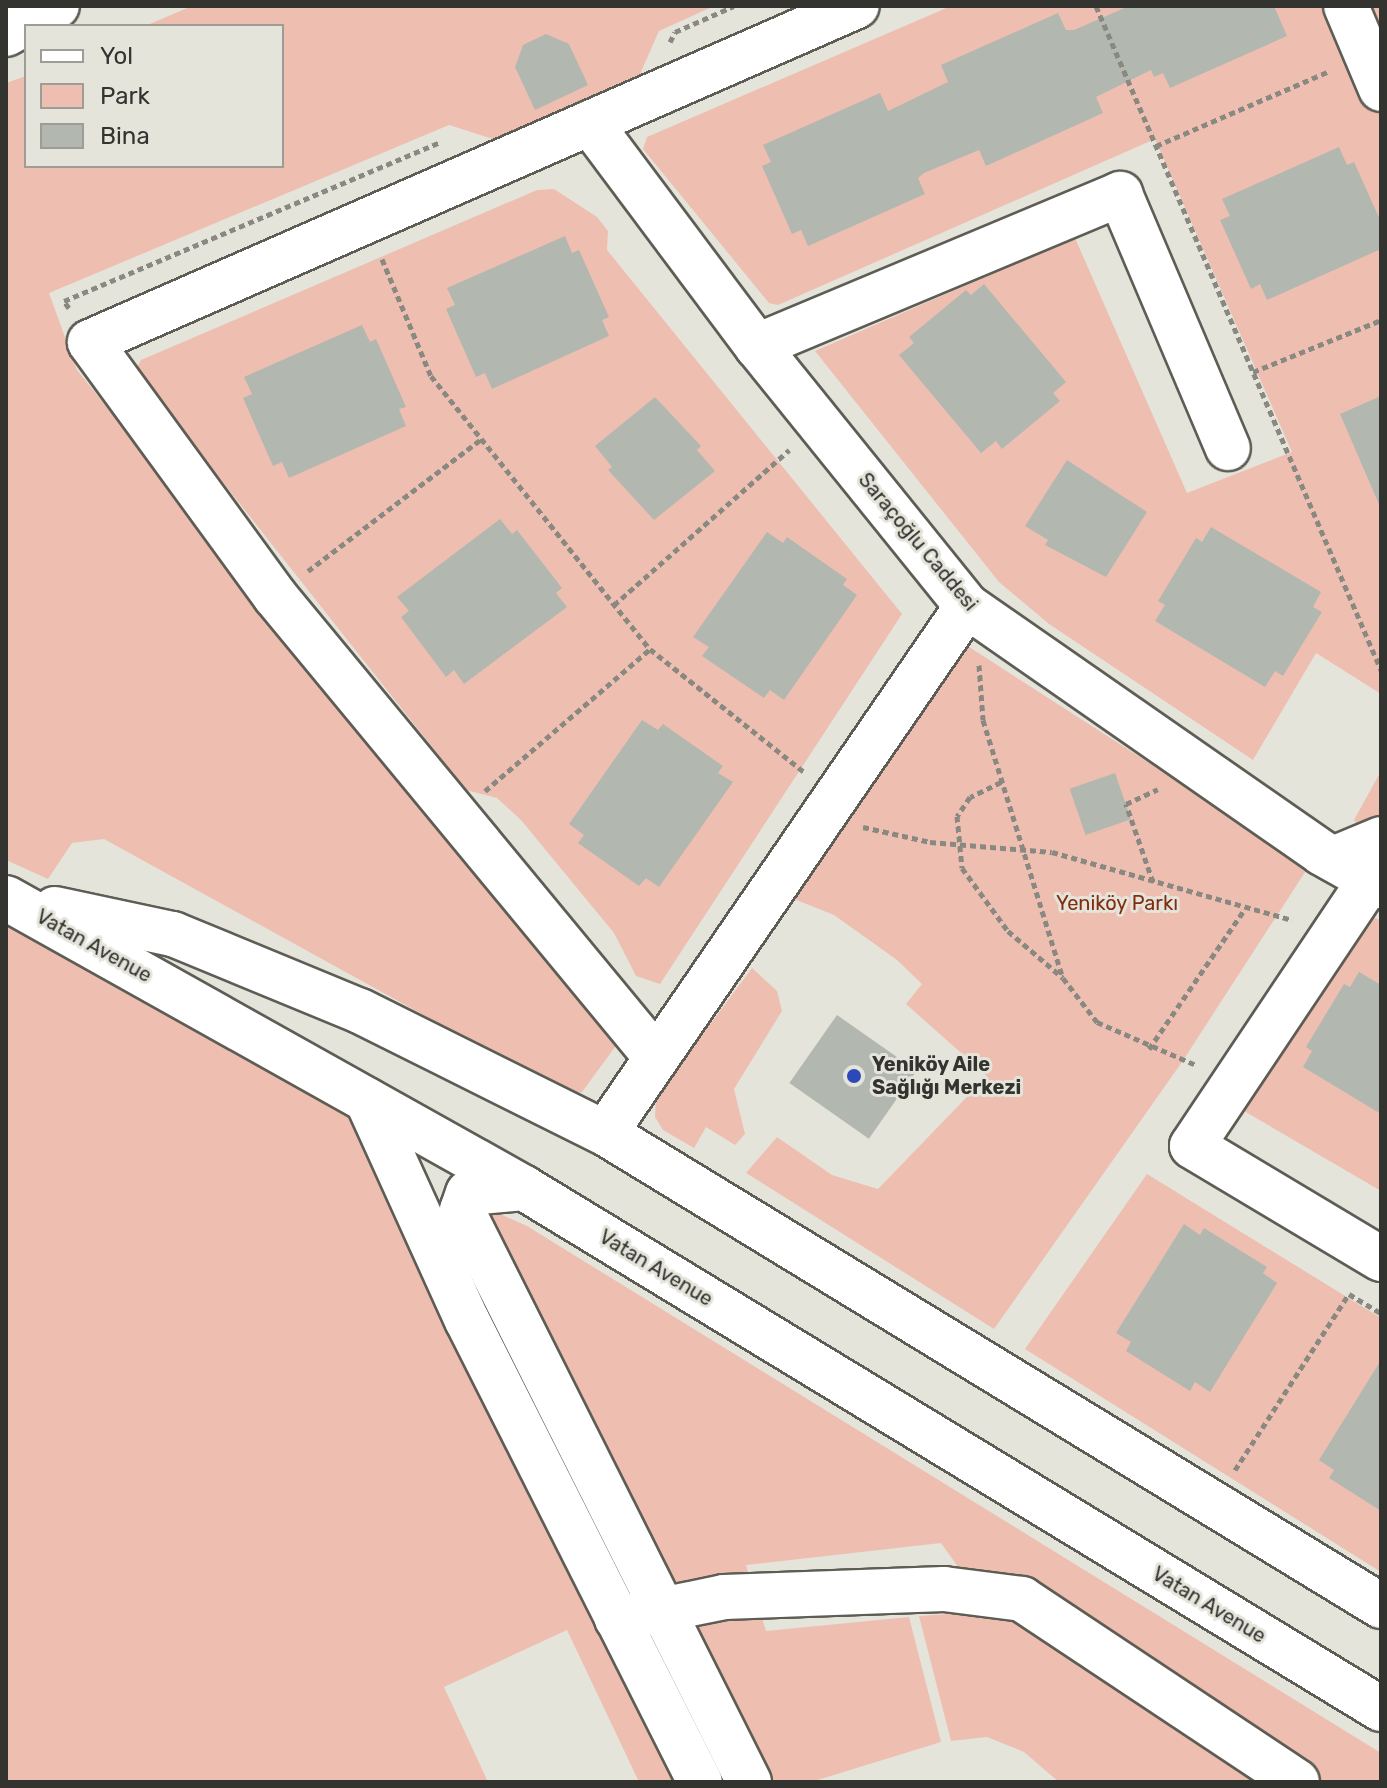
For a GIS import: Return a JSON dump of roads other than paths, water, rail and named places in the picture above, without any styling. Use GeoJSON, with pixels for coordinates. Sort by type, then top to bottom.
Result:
{"type":"FeatureCollection","features":[{"type":"Feature","properties":{"kind":"main road"},"geometry":{"type":"LineString","coordinates":[[6,22],[46,6]]}},
{"type":"Feature","properties":{"kind":"main road"},"geometry":{"type":"LineString","coordinates":[[24,24],[57,6]]}},
{"type":"Feature","properties":{"kind":"main road"},"geometry":{"type":"LineString","coordinates":[[655,1056],[275,596],[90,342],[857,6]]}},
{"type":"Feature","properties":{"kind":"main road"},"geometry":{"type":"LineString","coordinates":[[1346,6],[1374,72]]}},
{"type":"Feature","properties":{"kind":"main road"},"geometry":{"type":"LineString","coordinates":[[6,34],[24,24]]}},
{"type":"Feature","properties":{"kind":"main road","name":"Saraçoğlu Caddesi"},"geometry":{"type":"LineString","coordinates":[[590,123],[757,346],[978,614],[1172,749],[1366,866]]}},
{"type":"Feature","properties":{"kind":"main road"},"geometry":{"type":"LineString","coordinates":[[757,346],[1120,194],[1228,448]]}},
{"type":"Feature","properties":{"kind":"main road"},"geometry":{"type":"LineString","coordinates":[[605,1133],[827,804],[978,614]]}},
{"type":"Feature","properties":{"kind":"main road"},"geometry":{"type":"LineString","coordinates":[[1366,866],[1335,930],[1192,1146],[1381,1259]]}},
{"type":"Feature","properties":{"kind":"main road","name":"Vatan Avenue"},"geometry":{"type":"LineString","coordinates":[[8,903],[524,1188],[1381,1709]]}},
{"type":"Feature","properties":{"kind":"main road","name":"Vatan Avenue"},"geometry":{"type":"LineString","coordinates":[[8,903],[173,934],[360,1011],[605,1133],[1381,1606]]}},
{"type":"Feature","properties":{"kind":"main road"},"geometry":{"type":"LineString","coordinates":[[367,1100],[467,1320],[701,1782],[745,1774],[658,1608],[462,1210],[468,1193],[524,1188]]}},
{"type":"Feature","properties":{"kind":"main road"},"geometry":{"type":"LineString","coordinates":[[617,1619],[658,1608],[724,1597],[926,1589],[1022,1599],[1297,1782]]}},
{"type":"Feature","properties":{"kind":"place","name":"Yeniköy Aile Sağlığı Merkezi"},"geometry":{"type":"Point","coordinates":[854,1076]}},
{"type":"Feature","properties":{"kind":"park label","name":"Yeniköy Parkı"},"geometry":{"type":"Point","coordinates":[1117,903]}}]}
